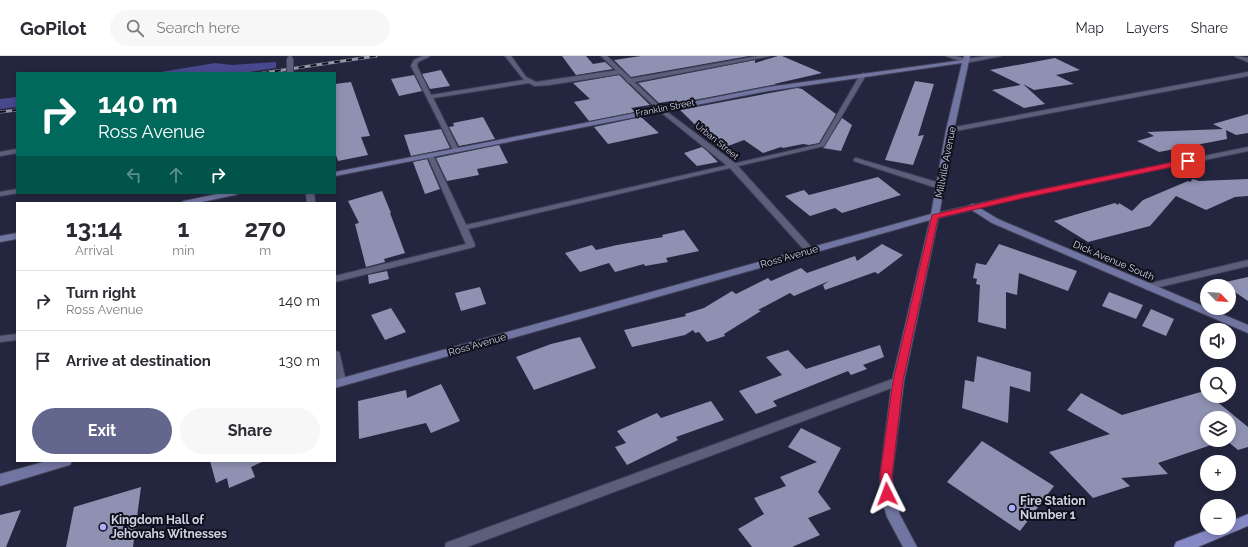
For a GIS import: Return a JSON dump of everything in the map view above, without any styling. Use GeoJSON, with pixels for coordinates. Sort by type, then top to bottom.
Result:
{"type":"FeatureCollection","features":[{"type":"Feature","properties":{"kind":"main road","name":"Franklin Street"},"geometry":{"type":"LineString","coordinates":[[336,174],[768,89],[966,58]]}},
{"type":"Feature","properties":{"kind":"main road","name":"Millville Avenue"},"geometry":{"type":"LineString","coordinates":[[910,547],[894,517],[887,494],[886,476],[898,381],[935,216],[950,130],[966,58]]}},
{"type":"Feature","properties":{"kind":"main road"},"geometry":{"type":"LineString","coordinates":[[189,202],[230,194]]}},
{"type":"Feature","properties":{"kind":"main road","name":"Dick Avenue South"},"geometry":{"type":"LineString","coordinates":[[973,207],[995,221],[1248,330]]}},
{"type":"Feature","properties":{"kind":"main road","name":"Ross Avenue"},"geometry":{"type":"LineString","coordinates":[[337,383],[935,216]]}},
{"type":"Feature","properties":{"kind":"main road"},"geometry":{"type":"LineString","coordinates":[[0,239],[16,236]]}},
{"type":"Feature","properties":{"kind":"main road"},"geometry":{"type":"LineString","coordinates":[[0,480],[63,462]]}},
{"type":"Feature","properties":{"kind":"main road"},"geometry":{"type":"LineString","coordinates":[[1236,525],[1248,520]]}},
{"type":"Feature","properties":{"kind":"main road"},"geometry":{"type":"LineString","coordinates":[[1181,547],[1211,535]]}},
{"type":"Feature","properties":{"kind":"street","name":"Urban Street"},"geometry":{"type":"LineString","coordinates":[[604,56],[619,72],[660,109],[733,166],[810,251]]}},
{"type":"Feature","properties":{"kind":"street"},"geometry":{"type":"LineString","coordinates":[[949,56],[966,58]]}},
{"type":"Feature","properties":{"kind":"street","name":"Franklin Street"},"geometry":{"type":"LineString","coordinates":[[966,58],[998,56]]}},
{"type":"Feature","properties":{"kind":"street"},"geometry":{"type":"LineString","coordinates":[[1238,56],[1248,60]]}},
{"type":"Feature","properties":{"kind":"street"},"geometry":{"type":"LineString","coordinates":[[290,58],[290,72]]}},
{"type":"Feature","properties":{"kind":"street","name":"Ross Avenue"},"geometry":{"type":"LineString","coordinates":[[935,216],[1248,149]]}},
{"type":"Feature","properties":{"kind":"street"},"geometry":{"type":"LineString","coordinates":[[0,154],[16,151]]}},
{"type":"Feature","properties":{"kind":"street"},"geometry":{"type":"LineString","coordinates":[[336,369],[337,383]]}},
{"type":"Feature","properties":{"kind":"lane"},"geometry":{"type":"LineString","coordinates":[[427,56],[416,61],[414,66],[456,150]]}},
{"type":"Feature","properties":{"kind":"lane"},"geometry":{"type":"LineString","coordinates":[[508,56],[524,78],[535,84],[549,84],[619,72]]}},
{"type":"Feature","properties":{"kind":"lane"},"geometry":{"type":"LineString","coordinates":[[629,81],[767,56]]}},
{"type":"Feature","properties":{"kind":"lane"},"geometry":{"type":"LineString","coordinates":[[950,130],[1248,74]]}},
{"type":"Feature","properties":{"kind":"lane"},"geometry":{"type":"LineString","coordinates":[[463,228],[822,145],[863,75]]}},
{"type":"Feature","properties":{"kind":"lane"},"geometry":{"type":"LineString","coordinates":[[430,97],[529,81]]}},
{"type":"Feature","properties":{"kind":"lane"},"geometry":{"type":"LineString","coordinates":[[336,279],[471,245],[430,156]]}},
{"type":"Feature","properties":{"kind":"lane"},"geometry":{"type":"LineString","coordinates":[[856,160],[940,186]]}},
{"type":"Feature","properties":{"kind":"lane"},"geometry":{"type":"LineString","coordinates":[[0,194],[16,191]]}},
{"type":"Feature","properties":{"kind":"lane"},"geometry":{"type":"LineString","coordinates":[[1147,287],[1248,263]]}},
{"type":"Feature","properties":{"kind":"lane"},"geometry":{"type":"LineString","coordinates":[[0,339],[16,337]]}},
{"type":"Feature","properties":{"kind":"lane"},"geometry":{"type":"LineString","coordinates":[[451,547],[898,381]]}},
{"type":"Feature","properties":{"kind":"shaded area"},"geometry":{"type":"Polygon","coordinates":[[[276,62],[276,68],[250,72],[161,72],[215,63],[232,65],[276,62]]]}},
{"type":"Feature","properties":{"kind":"shaded area"},"geometry":{"type":"Polygon","coordinates":[[[16,97],[16,107],[0,109],[0,99],[16,97]]]}},
{"type":"Feature","properties":{"kind":"building"},"geometry":{"type":"Polygon","coordinates":[[[562,56],[586,56],[593,64],[605,62],[613,69],[576,75],[562,56]]]}},
{"type":"Feature","properties":{"kind":"building"},"geometry":{"type":"Polygon","coordinates":[[[641,56],[749,56],[631,77],[614,60],[641,56]]]}},
{"type":"Feature","properties":{"kind":"building"},"geometry":{"type":"Polygon","coordinates":[[[782,56],[822,73],[774,84],[777,84],[674,104],[671,101],[659,103],[638,83],[755,60],[755,63],[782,56]]]}},
{"type":"Feature","properties":{"kind":"building"},"geometry":{"type":"Polygon","coordinates":[[[1055,58],[1080,70],[1056,75],[1074,84],[1034,90],[1023,84],[1045,104],[1024,108],[992,90],[1021,85],[990,70],[1055,58]]]}},
{"type":"Feature","properties":{"kind":"building"},"geometry":{"type":"Polygon","coordinates":[[[441,70],[450,86],[430,89],[422,74],[441,70]]]}},
{"type":"Feature","properties":{"kind":"building"},"geometry":{"type":"Polygon","coordinates":[[[414,75],[422,91],[399,96],[391,79],[414,75]]]}},
{"type":"Feature","properties":{"kind":"building"},"geometry":{"type":"Polygon","coordinates":[[[619,75],[650,105],[631,108],[635,112],[589,121],[574,102],[590,99],[573,83],[619,75]]]}},
{"type":"Feature","properties":{"kind":"building"},"geometry":{"type":"Polygon","coordinates":[[[915,81],[934,84],[918,136],[924,135],[913,165],[885,160],[915,81]]]}},
{"type":"Feature","properties":{"kind":"building"},"geometry":{"type":"Polygon","coordinates":[[[351,82],[370,136],[361,137],[368,155],[338,161],[336,155],[336,84],[351,82]]]}},
{"type":"Feature","properties":{"kind":"building"},"geometry":{"type":"Polygon","coordinates":[[[797,88],[802,89],[836,114],[819,143],[809,145],[803,144],[783,148],[781,147],[763,153],[744,140],[720,149],[680,110],[797,88]]]}},
{"type":"Feature","properties":{"kind":"building"},"geometry":{"type":"Polygon","coordinates":[[[1248,114],[1248,133],[1236,135],[1226,130],[1227,139],[1159,152],[1137,141],[1154,136],[1147,132],[1223,129],[1213,124],[1248,114]]]}},
{"type":"Feature","properties":{"kind":"building"},"geometry":{"type":"Polygon","coordinates":[[[483,117],[495,139],[459,146],[449,127],[454,126],[453,123],[483,117]]]}},
{"type":"Feature","properties":{"kind":"building"},"geometry":{"type":"Polygon","coordinates":[[[641,117],[659,133],[608,144],[594,127],[641,117]]]}},
{"type":"Feature","properties":{"kind":"building"},"geometry":{"type":"Polygon","coordinates":[[[842,118],[852,125],[841,151],[823,148],[842,118]]]}},
{"type":"Feature","properties":{"kind":"building"},"geometry":{"type":"Polygon","coordinates":[[[441,129],[450,148],[411,156],[404,135],[441,129]]]}},
{"type":"Feature","properties":{"kind":"building"},"geometry":{"type":"Polygon","coordinates":[[[499,145],[508,163],[477,169],[479,175],[447,181],[436,158],[499,145]]]}},
{"type":"Feature","properties":{"kind":"building"},"geometry":{"type":"Polygon","coordinates":[[[702,147],[718,162],[697,166],[684,153],[702,147]]]}},
{"type":"Feature","properties":{"kind":"building"},"geometry":{"type":"Polygon","coordinates":[[[427,159],[440,189],[425,194],[413,162],[427,159]]]}},
{"type":"Feature","properties":{"kind":"building"},"geometry":{"type":"Polygon","coordinates":[[[878,177],[901,195],[842,213],[835,208],[810,216],[785,196],[804,190],[809,195],[878,177]]]}},
{"type":"Feature","properties":{"kind":"building"},"geometry":{"type":"Polygon","coordinates":[[[1193,179],[1199,181],[1248,179],[1248,196],[1235,197],[1206,210],[1176,196],[1150,226],[1088,242],[1054,221],[1115,203],[1118,205],[1119,203],[1132,211],[1143,200],[1188,181],[1190,182],[1193,179]]]}},
{"type":"Feature","properties":{"kind":"building"},"geometry":{"type":"Polygon","coordinates":[[[382,191],[405,253],[384,259],[385,262],[366,267],[355,224],[359,223],[348,201],[382,191]]]}},
{"type":"Feature","properties":{"kind":"building"},"geometry":{"type":"Polygon","coordinates":[[[684,230],[699,251],[666,258],[668,262],[645,266],[644,264],[615,272],[609,263],[580,272],[565,253],[592,245],[596,250],[663,237],[662,235],[684,230]]]}},
{"type":"Feature","properties":{"kind":"building"},"geometry":{"type":"Polygon","coordinates":[[[882,244],[903,255],[878,274],[875,272],[825,290],[823,285],[829,281],[794,296],[790,293],[758,310],[761,311],[724,334],[725,336],[707,342],[699,332],[695,333],[693,330],[685,335],[632,347],[624,330],[686,316],[685,314],[704,308],[732,291],[736,294],[768,278],[771,281],[801,268],[807,273],[855,256],[857,261],[882,244]]]}},
{"type":"Feature","properties":{"kind":"building"},"geometry":{"type":"Polygon","coordinates":[[[999,244],[1077,271],[1068,291],[1019,273],[1017,295],[1006,292],[1006,329],[978,322],[980,285],[976,284],[977,279],[973,278],[976,263],[986,265],[999,244]]]}},
{"type":"Feature","properties":{"kind":"building"},"geometry":{"type":"Polygon","coordinates":[[[387,271],[389,279],[369,284],[368,275],[387,271]]]}},
{"type":"Feature","properties":{"kind":"building"},"geometry":{"type":"Polygon","coordinates":[[[1248,277],[1248,301],[1236,293],[1236,280],[1248,277]]]}},
{"type":"Feature","properties":{"kind":"building"},"geometry":{"type":"Polygon","coordinates":[[[480,287],[486,304],[461,311],[455,293],[480,287]]]}},
{"type":"Feature","properties":{"kind":"building"},"geometry":{"type":"Polygon","coordinates":[[[1109,292],[1143,305],[1136,319],[1102,306],[1109,292]]]}},
{"type":"Feature","properties":{"kind":"building"},"geometry":{"type":"Polygon","coordinates":[[[391,308],[406,332],[385,340],[371,315],[391,308]]]}},
{"type":"Feature","properties":{"kind":"building"},"geometry":{"type":"Polygon","coordinates":[[[1151,309],[1174,319],[1166,336],[1142,326],[1151,309]]]}},
{"type":"Feature","properties":{"kind":"building"},"geometry":{"type":"Polygon","coordinates":[[[580,337],[596,368],[534,390],[516,357],[551,344],[580,337]]]}},
{"type":"Feature","properties":{"kind":"building"},"geometry":{"type":"Polygon","coordinates":[[[880,345],[884,357],[863,365],[867,369],[851,375],[848,371],[773,401],[777,406],[756,414],[739,391],[782,375],[766,357],[788,350],[806,369],[880,345]]]}},
{"type":"Feature","properties":{"kind":"building"},"geometry":{"type":"Polygon","coordinates":[[[977,356],[1031,372],[1030,392],[1010,386],[1008,423],[962,408],[965,380],[974,382],[977,356]]]}},
{"type":"Feature","properties":{"kind":"building"},"geometry":{"type":"Polygon","coordinates":[[[441,384],[460,421],[431,433],[426,423],[359,439],[358,401],[406,390],[407,398],[441,384]]]}},
{"type":"Feature","properties":{"kind":"building"},"geometry":{"type":"Polygon","coordinates":[[[1200,392],[1200,403],[1219,403],[1228,411],[1200,411],[1200,447],[1205,447],[1158,463],[1168,474],[1121,478],[1130,486],[1093,498],[1049,452],[1110,434],[1067,410],[1081,393],[1122,415],[1200,392]]]}},
{"type":"Feature","properties":{"kind":"building"},"geometry":{"type":"Polygon","coordinates":[[[711,401],[724,420],[676,437],[678,440],[627,465],[615,447],[626,443],[617,431],[657,413],[661,418],[711,401]]]}},
{"type":"Feature","properties":{"kind":"building"},"geometry":{"type":"Polygon","coordinates":[[[1236,417],[1248,427],[1248,447],[1238,450],[1234,447],[1236,447],[1236,417]]]}},
{"type":"Feature","properties":{"kind":"building"},"geometry":{"type":"Polygon","coordinates":[[[801,428],[841,448],[818,492],[831,509],[808,518],[820,535],[792,547],[752,547],[738,529],[764,514],[754,498],[786,486],[780,477],[817,462],[788,447],[801,428]]]}},
{"type":"Feature","properties":{"kind":"building","name":"Fire Station Number 1"},"geometry":{"type":"Polygon","coordinates":[[[982,441],[1054,486],[1020,531],[947,482],[982,441]]]}},
{"type":"Feature","properties":{"kind":"building"},"geometry":{"type":"Polygon","coordinates":[[[210,462],[262,462],[251,467],[255,477],[229,488],[227,478],[216,483],[210,462]]]}},
{"type":"Feature","properties":{"kind":"building","name":"Kingdom Hall of Jehovahs Witnesses"},"geometry":{"type":"Polygon","coordinates":[[[141,487],[133,547],[66,547],[74,507],[141,487]]]}},
{"type":"Feature","properties":{"kind":"building"},"geometry":{"type":"Polygon","coordinates":[[[21,510],[6,547],[0,547],[0,515],[21,510]]]}},
{"type":"Feature","properties":{"kind":"railway"},"geometry":{"type":"LineString","coordinates":[[270,72],[376,56]]}},
{"type":"Feature","properties":{"kind":"railway"},"geometry":{"type":"LineString","coordinates":[[0,112],[16,110]]}},
{"type":"Feature","properties":{"kind":"place","name":"Fire Station Number 1"},"geometry":{"type":"Point","coordinates":[1012,508]}},
{"type":"Feature","properties":{"kind":"place","name":"Kingdom Hall of Jehovahs Witnesses"},"geometry":{"type":"Point","coordinates":[103,527]}},
{"type":"Feature","properties":{"kind":"route"},"geometry":{"type":"LineString","coordinates":[[887,494],[886,476],[898,381],[935,216],[1188,161]]}}]}
